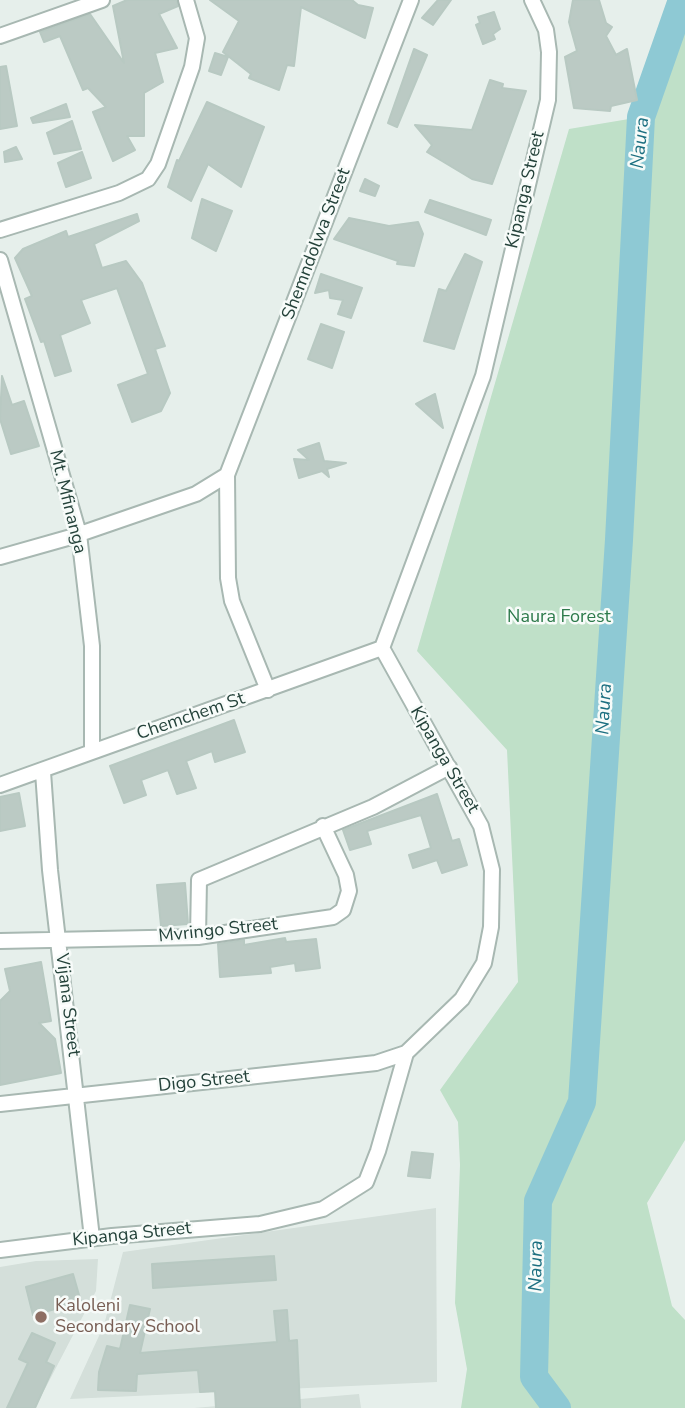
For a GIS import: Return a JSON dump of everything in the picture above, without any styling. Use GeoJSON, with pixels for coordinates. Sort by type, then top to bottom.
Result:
{"type":"FeatureCollection","features":[{"type":"Feature","properties":{"kind":"street"},"geometry":{"type":"LineString","coordinates":[[0,36],[102,0]]}},
{"type":"Feature","properties":{"kind":"street"},"geometry":{"type":"LineString","coordinates":[[0,230],[119,193],[148,179],[158,164],[192,67],[197,38],[187,0]]}},
{"type":"Feature","properties":{"kind":"street","name":"Shemndolwa Street"},"geometry":{"type":"LineString","coordinates":[[222,479],[411,0]]}},
{"type":"Feature","properties":{"kind":"street","name":"Kipanga Street"},"geometry":{"type":"LineString","coordinates":[[0,1251],[92,1238],[260,1224],[323,1209],[366,1182],[378,1151],[406,1053],[463,999],[484,963],[491,927],[492,870],[481,826],[382,648],[483,376],[548,100],[549,52],[546,30],[532,0]]}},
{"type":"Feature","properties":{"kind":"street","name":"Mt. Mfinanga"},"geometry":{"type":"LineString","coordinates":[[0,260],[79,534],[92,646],[92,750]]}},
{"type":"Feature","properties":{"kind":"street"},"geometry":{"type":"LineString","coordinates":[[0,557],[79,534],[196,494],[222,479],[228,578],[232,601],[268,690]]}},
{"type":"Feature","properties":{"kind":"street","name":"Chemchem St"},"geometry":{"type":"LineString","coordinates":[[0,785],[43,772],[92,750],[382,648]]}},
{"type":"Feature","properties":{"kind":"street"},"geometry":{"type":"LineString","coordinates":[[198,937],[199,880],[373,807],[449,767]]}},
{"type":"Feature","properties":{"kind":"street","name":"Vijana Street"},"geometry":{"type":"LineString","coordinates":[[43,772],[92,1238]]}},
{"type":"Feature","properties":{"kind":"street","name":"Mvringo Street"},"geometry":{"type":"LineString","coordinates":[[0,941],[60,942],[198,937],[333,917],[343,910],[348,900],[346,875],[323,826]]}},
{"type":"Feature","properties":{"kind":"street","name":"Digo Street"},"geometry":{"type":"LineString","coordinates":[[0,1104],[376,1063],[406,1053]]}},
{"type":"Feature","properties":{"kind":"shaded area"},"geometry":{"type":"Polygon","coordinates":[[[436,1208],[437,1382],[70,1399],[104,1325],[123,1252],[436,1208]]]}},
{"type":"Feature","properties":{"kind":"shaded area","name":"Kaloleni Secondary School"},"geometry":{"type":"Polygon","coordinates":[[[98,1259],[96,1291],[35,1408],[0,1408],[0,1267],[36,1261],[98,1259]]]}},
{"type":"Feature","properties":{"kind":"shaded area"},"geometry":{"type":"Polygon","coordinates":[[[359,1394],[361,1408],[194,1408],[359,1394]]]}},
{"type":"Feature","properties":{"kind":"green space","name":"Naura Forest"},"geometry":{"type":"Polygon","coordinates":[[[682,0],[685,0],[685,1140],[647,1203],[672,1306],[685,1320],[685,1408],[461,1408],[467,1369],[455,1303],[460,1165],[458,1122],[440,1090],[518,982],[507,750],[417,651],[569,129],[641,117],[682,0]]]}},
{"type":"Feature","properties":{"kind":"building"},"geometry":{"type":"Polygon","coordinates":[[[127,0],[177,0],[178,6],[159,14],[177,48],[155,53],[163,82],[144,93],[144,136],[127,136],[135,150],[113,161],[93,112],[106,107],[88,88],[83,90],[60,36],[44,42],[40,32],[90,14],[124,63],[113,6],[127,0]]]}},
{"type":"Feature","properties":{"kind":"building"},"geometry":{"type":"Polygon","coordinates":[[[210,0],[352,0],[358,5],[373,8],[365,38],[301,7],[294,66],[287,65],[279,90],[249,78],[251,74],[223,52],[239,21],[210,0]]]}},
{"type":"Feature","properties":{"kind":"building"},"geometry":{"type":"Polygon","coordinates":[[[438,0],[451,0],[433,25],[422,18],[438,0]]]}},
{"type":"Feature","properties":{"kind":"building"},"geometry":{"type":"Polygon","coordinates":[[[573,0],[599,0],[606,23],[612,27],[606,36],[616,55],[627,49],[637,100],[611,106],[610,111],[574,108],[565,57],[577,51],[569,22],[573,0]]]}},
{"type":"Feature","properties":{"kind":"building"},"geometry":{"type":"Polygon","coordinates":[[[494,12],[500,29],[493,34],[495,39],[483,44],[476,25],[480,23],[478,17],[494,12]]]}},
{"type":"Feature","properties":{"kind":"building"},"geometry":{"type":"Polygon","coordinates":[[[414,49],[427,55],[397,127],[388,123],[414,49]]]}},
{"type":"Feature","properties":{"kind":"building"},"geometry":{"type":"Polygon","coordinates":[[[215,53],[228,57],[221,75],[209,71],[215,53]]]}},
{"type":"Feature","properties":{"kind":"building"},"geometry":{"type":"Polygon","coordinates":[[[6,66],[17,126],[0,129],[0,67],[6,66]]]}},
{"type":"Feature","properties":{"kind":"building"},"geometry":{"type":"Polygon","coordinates":[[[490,80],[503,84],[502,88],[526,91],[492,184],[472,179],[427,152],[432,145],[415,125],[472,130],[490,80]]]}},
{"type":"Feature","properties":{"kind":"building"},"geometry":{"type":"Polygon","coordinates":[[[207,102],[264,127],[241,187],[208,164],[191,201],[168,187],[177,160],[179,161],[207,102]]]}},
{"type":"Feature","properties":{"kind":"building"},"geometry":{"type":"Polygon","coordinates":[[[66,104],[70,117],[33,123],[31,118],[66,104]]]}},
{"type":"Feature","properties":{"kind":"building"},"geometry":{"type":"Polygon","coordinates":[[[72,121],[81,149],[54,154],[47,133],[72,121]]]}},
{"type":"Feature","properties":{"kind":"building"},"geometry":{"type":"Polygon","coordinates":[[[16,147],[22,159],[5,162],[4,152],[16,147]]]}},
{"type":"Feature","properties":{"kind":"building"},"geometry":{"type":"Polygon","coordinates":[[[82,152],[91,178],[66,187],[58,163],[82,152]]]}},
{"type":"Feature","properties":{"kind":"building"},"geometry":{"type":"Polygon","coordinates":[[[365,179],[379,186],[375,196],[360,191],[365,179]]]}},
{"type":"Feature","properties":{"kind":"building"},"geometry":{"type":"Polygon","coordinates":[[[202,199],[232,211],[216,251],[192,238],[202,199]]]}},
{"type":"Feature","properties":{"kind":"building"},"geometry":{"type":"Polygon","coordinates":[[[430,200],[491,220],[486,235],[425,212],[430,200]]]}},
{"type":"Feature","properties":{"kind":"building"},"geometry":{"type":"Polygon","coordinates":[[[137,214],[139,221],[94,244],[102,268],[126,261],[142,283],[165,346],[155,349],[170,393],[161,411],[132,422],[118,385],[148,374],[117,288],[81,300],[90,323],[60,335],[71,371],[55,376],[44,341],[41,342],[25,299],[32,296],[15,258],[23,249],[66,231],[68,237],[137,214]]]}},
{"type":"Feature","properties":{"kind":"building"},"geometry":{"type":"Polygon","coordinates":[[[349,218],[389,226],[418,222],[423,234],[414,266],[397,264],[398,261],[334,239],[349,218]]]}},
{"type":"Feature","properties":{"kind":"building"},"geometry":{"type":"Polygon","coordinates":[[[465,254],[482,262],[454,349],[424,341],[439,289],[446,291],[465,254]]]}},
{"type":"Feature","properties":{"kind":"building"},"geometry":{"type":"Polygon","coordinates":[[[321,274],[362,288],[351,318],[338,314],[343,300],[330,298],[329,290],[315,293],[321,274]]]}},
{"type":"Feature","properties":{"kind":"building"},"geometry":{"type":"Polygon","coordinates":[[[321,324],[344,332],[332,368],[308,359],[321,324]]]}},
{"type":"Feature","properties":{"kind":"building"},"geometry":{"type":"Polygon","coordinates":[[[2,376],[12,405],[24,401],[39,446],[11,454],[0,419],[2,376]]]}},
{"type":"Feature","properties":{"kind":"building"},"geometry":{"type":"Polygon","coordinates":[[[435,394],[443,428],[416,404],[435,394]]]}},
{"type":"Feature","properties":{"kind":"building"},"geometry":{"type":"Polygon","coordinates":[[[319,443],[324,461],[346,463],[327,469],[329,477],[322,471],[299,478],[294,459],[309,460],[298,450],[319,443]]]}},
{"type":"Feature","properties":{"kind":"building"},"geometry":{"type":"Polygon","coordinates":[[[234,720],[245,752],[215,762],[212,751],[186,761],[196,788],[177,794],[168,770],[141,780],[146,795],[124,803],[110,766],[234,720]]]}},
{"type":"Feature","properties":{"kind":"building"},"geometry":{"type":"Polygon","coordinates":[[[19,793],[25,826],[0,831],[0,797],[19,793]]]}},
{"type":"Feature","properties":{"kind":"building"},"geometry":{"type":"Polygon","coordinates":[[[437,794],[452,841],[459,839],[467,865],[442,873],[437,860],[413,868],[409,855],[431,848],[421,815],[367,831],[371,844],[350,850],[343,830],[437,794]]]}},
{"type":"Feature","properties":{"kind":"building"},"geometry":{"type":"Polygon","coordinates":[[[185,883],[188,924],[161,926],[157,885],[185,883]]]}},
{"type":"Feature","properties":{"kind":"building"},"geometry":{"type":"Polygon","coordinates":[[[285,938],[286,942],[316,939],[320,968],[296,971],[295,963],[270,967],[271,973],[220,977],[218,944],[244,940],[244,945],[285,938]]]}},
{"type":"Feature","properties":{"kind":"building"},"geometry":{"type":"Polygon","coordinates":[[[41,962],[51,1021],[39,1023],[55,1039],[61,1073],[0,1085],[0,1001],[10,991],[5,969],[41,962]]]}},
{"type":"Feature","properties":{"kind":"building"},"geometry":{"type":"Polygon","coordinates":[[[412,1152],[433,1154],[430,1178],[408,1176],[412,1152]]]}},
{"type":"Feature","properties":{"kind":"building"},"geometry":{"type":"Polygon","coordinates":[[[274,1256],[276,1280],[153,1288],[152,1264],[274,1256]]]}},
{"type":"Feature","properties":{"kind":"building"},"geometry":{"type":"Polygon","coordinates":[[[73,1274],[81,1302],[33,1315],[26,1287],[73,1274]]]}},
{"type":"Feature","properties":{"kind":"building"},"geometry":{"type":"Polygon","coordinates":[[[130,1305],[150,1309],[140,1353],[277,1342],[274,1311],[287,1310],[289,1341],[297,1340],[300,1408],[216,1408],[215,1391],[200,1392],[198,1370],[137,1374],[136,1391],[98,1390],[99,1372],[107,1346],[120,1349],[130,1305]]]}},
{"type":"Feature","properties":{"kind":"building"},"geometry":{"type":"Polygon","coordinates":[[[32,1333],[55,1343],[46,1362],[54,1366],[35,1408],[7,1408],[28,1363],[19,1359],[32,1333]]]}},
{"type":"Feature","properties":{"kind":"waterway","name":"Naura"},"geometry":{"type":"LineString","coordinates":[[557,1408],[534,1377],[538,1201],[582,1102],[619,540],[641,117],[682,0]]}},
{"type":"Feature","properties":{"kind":"place","name":"Kaloleni Secondary School"},"geometry":{"type":"Point","coordinates":[41,1317]}}]}
